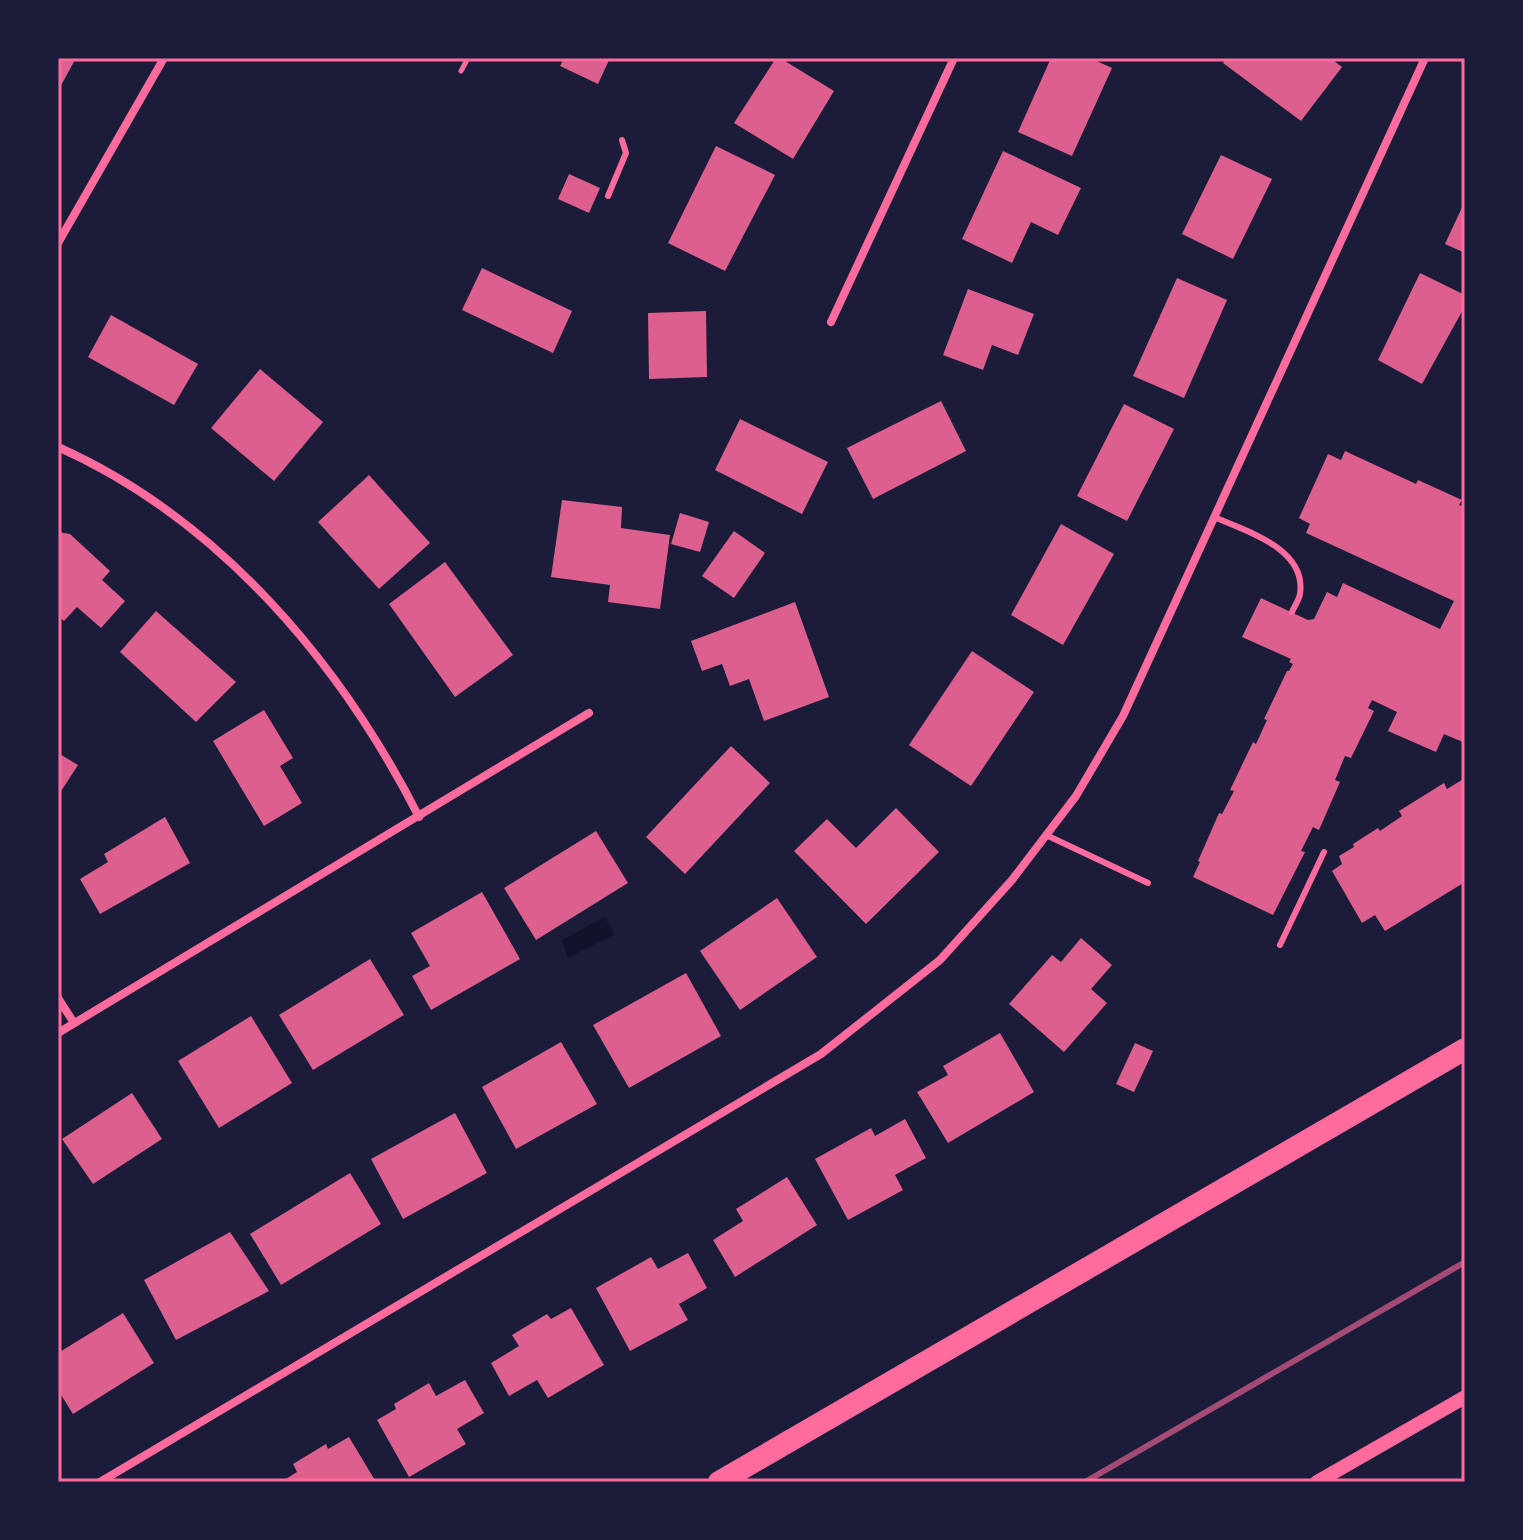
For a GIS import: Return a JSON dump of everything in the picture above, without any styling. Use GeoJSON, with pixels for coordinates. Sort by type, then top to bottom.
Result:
{"type":"FeatureCollection","features":[{"type":"Feature","properties":{"kind":"highway"},"geometry":{"type":"LineString","coordinates":[[719,1482],[1465,1049]]}},
{"type":"Feature","properties":{"kind":"street"},"geometry":{"type":"LineString","coordinates":[[58,243],[164,58]]}},
{"type":"Feature","properties":{"kind":"street"},"geometry":{"type":"LineString","coordinates":[[831,322],[954,58]]}},
{"type":"Feature","properties":{"kind":"street"},"geometry":{"type":"LineString","coordinates":[[100,1482],[821,1054],[940,960],[1012,880],[1076,796],[1123,716],[1425,58]]}},
{"type":"Feature","properties":{"kind":"street"},"geometry":{"type":"LineString","coordinates":[[58,447],[99,467],[152,500],[251,583],[295,627],[351,701],[419,817]]}},
{"type":"Feature","properties":{"kind":"street"},"geometry":{"type":"LineString","coordinates":[[58,1033],[589,713]]}},
{"type":"Feature","properties":{"kind":"street"},"geometry":{"type":"LineString","coordinates":[[58,998],[74,1023]]}},
{"type":"Feature","properties":{"kind":"street"},"geometry":{"type":"LineString","coordinates":[[1317,1482],[1465,1397]]}},
{"type":"Feature","properties":{"kind":"lane"},"geometry":{"type":"LineString","coordinates":[[608,196],[626,153],[622,140]]}},
{"type":"Feature","properties":{"kind":"lane"},"geometry":{"type":"LineString","coordinates":[[1214,517],[1274,545],[1289,557],[1296,571],[1300,592],[1292,612]]}},
{"type":"Feature","properties":{"kind":"lane"},"geometry":{"type":"LineString","coordinates":[[1046,835],[1148,883]]}},
{"type":"Feature","properties":{"kind":"lane"},"geometry":{"type":"LineString","coordinates":[[1280,945],[1324,852]]}},
{"type":"Feature","properties":{"kind":"path"},"geometry":{"type":"LineString","coordinates":[[461,71],[468,58]]}},
{"type":"Feature","properties":{"kind":"shaded area"},"geometry":{"type":"Polygon","coordinates":[[[605,917],[614,935],[568,958],[562,940],[605,917]]]}},
{"type":"Feature","properties":{"kind":"building"},"geometry":{"type":"Polygon","coordinates":[[[58,58],[76,58],[58,91],[58,58]]]}},
{"type":"Feature","properties":{"kind":"building"},"geometry":{"type":"Polygon","coordinates":[[[564,58],[610,58],[598,84],[560,66],[564,58]]]}},
{"type":"Feature","properties":{"kind":"building"},"geometry":{"type":"Polygon","coordinates":[[[776,58],[834,91],[793,159],[734,123],[776,58]]]}},
{"type":"Feature","properties":{"kind":"building"},"geometry":{"type":"Polygon","coordinates":[[[1051,58],[1090,58],[1112,68],[1072,156],[1018,132],[1051,58]]]}},
{"type":"Feature","properties":{"kind":"building"},"geometry":{"type":"Polygon","coordinates":[[[1226,58],[1330,58],[1342,67],[1301,121],[1223,63],[1226,58]]]}},
{"type":"Feature","properties":{"kind":"building"},"geometry":{"type":"Polygon","coordinates":[[[716,146],[775,175],[725,271],[668,243],[716,146]]]}},
{"type":"Feature","properties":{"kind":"building"},"geometry":{"type":"Polygon","coordinates":[[[1003,151],[1081,188],[1058,235],[1031,222],[1012,263],[962,239],[1003,151]]]}},
{"type":"Feature","properties":{"kind":"building"},"geometry":{"type":"Polygon","coordinates":[[[1221,155],[1272,179],[1233,259],[1182,234],[1221,155]]]}},
{"type":"Feature","properties":{"kind":"building"},"geometry":{"type":"Polygon","coordinates":[[[569,174],[600,188],[589,213],[558,199],[569,174]]]}},
{"type":"Feature","properties":{"kind":"building"},"geometry":{"type":"Polygon","coordinates":[[[1465,201],[1465,253],[1445,244],[1465,201]]]}},
{"type":"Feature","properties":{"kind":"building"},"geometry":{"type":"Polygon","coordinates":[[[482,268],[572,311],[553,353],[462,310],[482,268]]]}},
{"type":"Feature","properties":{"kind":"building"},"geometry":{"type":"Polygon","coordinates":[[[1420,273],[1465,295],[1465,306],[1422,384],[1378,360],[1420,273]]]}},
{"type":"Feature","properties":{"kind":"building"},"geometry":{"type":"Polygon","coordinates":[[[1177,278],[1227,300],[1184,398],[1133,376],[1177,278]]]}},
{"type":"Feature","properties":{"kind":"building"},"geometry":{"type":"Polygon","coordinates":[[[968,289],[1034,314],[1018,355],[992,345],[983,370],[943,355],[968,289]]]}},
{"type":"Feature","properties":{"kind":"building"},"geometry":{"type":"Polygon","coordinates":[[[706,311],[707,377],[649,379],[648,313],[706,311]]]}},
{"type":"Feature","properties":{"kind":"building"},"geometry":{"type":"Polygon","coordinates":[[[111,315],[198,364],[174,405],[88,357],[111,315]]]}},
{"type":"Feature","properties":{"kind":"building"},"geometry":{"type":"Polygon","coordinates":[[[260,369],[323,422],[274,481],[211,428],[260,369]]]}},
{"type":"Feature","properties":{"kind":"building"},"geometry":{"type":"Polygon","coordinates":[[[941,401],[966,451],[873,499],[847,448],[941,401]]]}},
{"type":"Feature","properties":{"kind":"building"},"geometry":{"type":"Polygon","coordinates":[[[1124,404],[1174,429],[1127,521],[1077,496],[1124,404]]]}},
{"type":"Feature","properties":{"kind":"building"},"geometry":{"type":"Polygon","coordinates":[[[740,419],[828,462],[802,514],[715,470],[740,419]]]}},
{"type":"Feature","properties":{"kind":"building"},"geometry":{"type":"Polygon","coordinates":[[[1345,451],[1416,484],[1418,480],[1462,500],[1459,505],[1465,507],[1465,743],[1444,734],[1436,752],[1388,731],[1397,712],[1372,700],[1368,708],[1374,711],[1351,758],[1345,756],[1335,780],[1340,782],[1319,830],[1313,827],[1301,851],[1305,852],[1273,915],[1193,877],[1219,813],[1222,814],[1234,791],[1230,790],[1253,742],[1256,744],[1267,720],[1264,719],[1293,664],[1289,662],[1291,659],[1242,637],[1261,598],[1308,620],[1314,619],[1327,592],[1337,597],[1343,583],[1440,629],[1454,601],[1306,533],[1310,524],[1299,518],[1328,454],[1341,460],[1345,451]]]}},
{"type":"Feature","properties":{"kind":"building"},"geometry":{"type":"Polygon","coordinates":[[[369,475],[430,543],[379,589],[318,522],[369,475]]]}},
{"type":"Feature","properties":{"kind":"building"},"geometry":{"type":"Polygon","coordinates":[[[562,500],[622,507],[621,528],[670,535],[660,609],[608,602],[610,585],[551,577],[562,500]]]}},
{"type":"Feature","properties":{"kind":"building"},"geometry":{"type":"Polygon","coordinates":[[[680,513],[709,522],[700,552],[671,544],[680,513]]]}},
{"type":"Feature","properties":{"kind":"building"},"geometry":{"type":"Polygon","coordinates":[[[1061,524],[1114,554],[1063,645],[1011,615],[1061,524]]]}},
{"type":"Feature","properties":{"kind":"building"},"geometry":{"type":"Polygon","coordinates":[[[734,531],[765,553],[734,598],[702,576],[734,531]]]}},
{"type":"Feature","properties":{"kind":"building"},"geometry":{"type":"Polygon","coordinates":[[[58,532],[70,534],[110,571],[102,580],[125,601],[101,628],[77,607],[64,621],[58,616],[58,532]]]}},
{"type":"Feature","properties":{"kind":"building"},"geometry":{"type":"Polygon","coordinates":[[[445,562],[513,655],[455,697],[389,604],[445,562]]]}},
{"type":"Feature","properties":{"kind":"building"},"geometry":{"type":"Polygon","coordinates":[[[795,602],[829,697],[764,721],[749,679],[730,686],[722,664],[702,671],[691,641],[795,602]]]}},
{"type":"Feature","properties":{"kind":"building"},"geometry":{"type":"Polygon","coordinates":[[[156,611],[236,682],[196,722],[120,652],[156,611]]]}},
{"type":"Feature","properties":{"kind":"building"},"geometry":{"type":"Polygon","coordinates":[[[972,651],[1034,692],[971,786],[909,745],[972,651]]]}},
{"type":"Feature","properties":{"kind":"building"},"geometry":{"type":"Polygon","coordinates":[[[264,710],[293,758],[280,766],[302,803],[264,826],[213,741],[264,710]]]}},
{"type":"Feature","properties":{"kind":"building"},"geometry":{"type":"Polygon","coordinates":[[[731,746],[770,783],[685,874],[646,837],[731,746]]]}},
{"type":"Feature","properties":{"kind":"building"},"geometry":{"type":"Polygon","coordinates":[[[58,753],[78,765],[58,796],[58,753]]]}},
{"type":"Feature","properties":{"kind":"building"},"geometry":{"type":"Polygon","coordinates":[[[1465,778],[1465,882],[1385,931],[1375,915],[1362,923],[1332,871],[1342,864],[1339,856],[1378,828],[1380,831],[1402,816],[1399,811],[1444,783],[1447,789],[1465,778]]]}},
{"type":"Feature","properties":{"kind":"building"},"geometry":{"type":"Polygon","coordinates":[[[896,808],[939,852],[866,924],[794,851],[827,819],[856,848],[896,808]]]}},
{"type":"Feature","properties":{"kind":"building"},"geometry":{"type":"Polygon","coordinates":[[[165,817],[190,863],[100,914],[80,879],[108,862],[104,854],[165,817]]]}},
{"type":"Feature","properties":{"kind":"building"},"geometry":{"type":"Polygon","coordinates":[[[596,831],[628,883],[536,940],[504,888],[596,831]]]}},
{"type":"Feature","properties":{"kind":"building"},"geometry":{"type":"Polygon","coordinates":[[[482,892],[520,959],[431,1010],[412,976],[430,966],[411,933],[482,892]]]}},
{"type":"Feature","properties":{"kind":"building"},"geometry":{"type":"Polygon","coordinates":[[[777,898],[817,957],[740,1010],[700,951],[777,898]]]}},
{"type":"Feature","properties":{"kind":"building"},"geometry":{"type":"Polygon","coordinates":[[[1081,938],[1112,965],[1091,989],[1107,1003],[1064,1052],[1009,1004],[1052,955],[1061,962],[1081,938]]]}},
{"type":"Feature","properties":{"kind":"building"},"geometry":{"type":"Polygon","coordinates":[[[370,959],[404,1015],[313,1070],[279,1015],[370,959]]]}},
{"type":"Feature","properties":{"kind":"building"},"geometry":{"type":"Polygon","coordinates":[[[686,973],[721,1036],[629,1088],[593,1025],[686,973]]]}},
{"type":"Feature","properties":{"kind":"building"},"geometry":{"type":"Polygon","coordinates":[[[251,1016],[292,1083],[219,1128],[178,1061],[251,1016]]]}},
{"type":"Feature","properties":{"kind":"building"},"geometry":{"type":"Polygon","coordinates":[[[1000,1033],[1034,1092],[948,1143],[917,1092],[948,1075],[943,1066],[1000,1033]]]}},
{"type":"Feature","properties":{"kind":"building"},"geometry":{"type":"Polygon","coordinates":[[[561,1042],[597,1104],[516,1149],[482,1087],[561,1042]]]}},
{"type":"Feature","properties":{"kind":"building"},"geometry":{"type":"Polygon","coordinates":[[[1135,1043],[1153,1051],[1134,1092],[1116,1084],[1135,1043]]]}},
{"type":"Feature","properties":{"kind":"building"},"geometry":{"type":"Polygon","coordinates":[[[132,1093],[162,1139],[93,1184],[62,1139],[132,1093]]]}},
{"type":"Feature","properties":{"kind":"building"},"geometry":{"type":"Polygon","coordinates":[[[455,1113],[487,1173],[403,1219],[371,1159],[455,1113]]]}},
{"type":"Feature","properties":{"kind":"building"},"geometry":{"type":"Polygon","coordinates":[[[905,1119],[926,1158],[895,1175],[903,1190],[848,1220],[815,1159],[871,1128],[875,1136],[905,1119]]]}},
{"type":"Feature","properties":{"kind":"building"},"geometry":{"type":"Polygon","coordinates":[[[350,1173],[381,1224],[281,1285],[250,1234],[350,1173]]]}},
{"type":"Feature","properties":{"kind":"building"},"geometry":{"type":"Polygon","coordinates":[[[787,1177],[817,1225],[735,1277],[713,1240],[743,1221],[736,1209],[787,1177]]]}},
{"type":"Feature","properties":{"kind":"building"},"geometry":{"type":"Polygon","coordinates":[[[230,1232],[269,1291],[176,1340],[144,1280],[230,1232]]]}},
{"type":"Feature","properties":{"kind":"building"},"geometry":{"type":"Polygon","coordinates":[[[688,1253],[707,1288],[679,1304],[688,1320],[630,1351],[596,1288],[651,1257],[658,1269],[688,1253]]]}},
{"type":"Feature","properties":{"kind":"building"},"geometry":{"type":"Polygon","coordinates":[[[571,1308],[604,1365],[548,1398],[537,1380],[509,1396],[491,1363],[519,1346],[512,1335],[547,1314],[551,1319],[571,1308]]]}},
{"type":"Feature","properties":{"kind":"building"},"geometry":{"type":"Polygon","coordinates":[[[123,1313],[154,1363],[73,1414],[58,1390],[58,1353],[123,1313]]]}},
{"type":"Feature","properties":{"kind":"building"},"geometry":{"type":"Polygon","coordinates":[[[465,1380],[484,1413],[457,1429],[466,1444],[409,1477],[377,1420],[396,1409],[394,1404],[429,1383],[436,1396],[465,1380]]]}},
{"type":"Feature","properties":{"kind":"building"},"geometry":{"type":"Polygon","coordinates":[[[349,1437],[376,1482],[281,1482],[297,1472],[293,1464],[326,1444],[328,1449],[349,1437]]]}},
{"type":"Feature","properties":{"kind":"railway"},"geometry":{"type":"LineString","coordinates":[[1085,1482],[1465,1262]]}}]}
